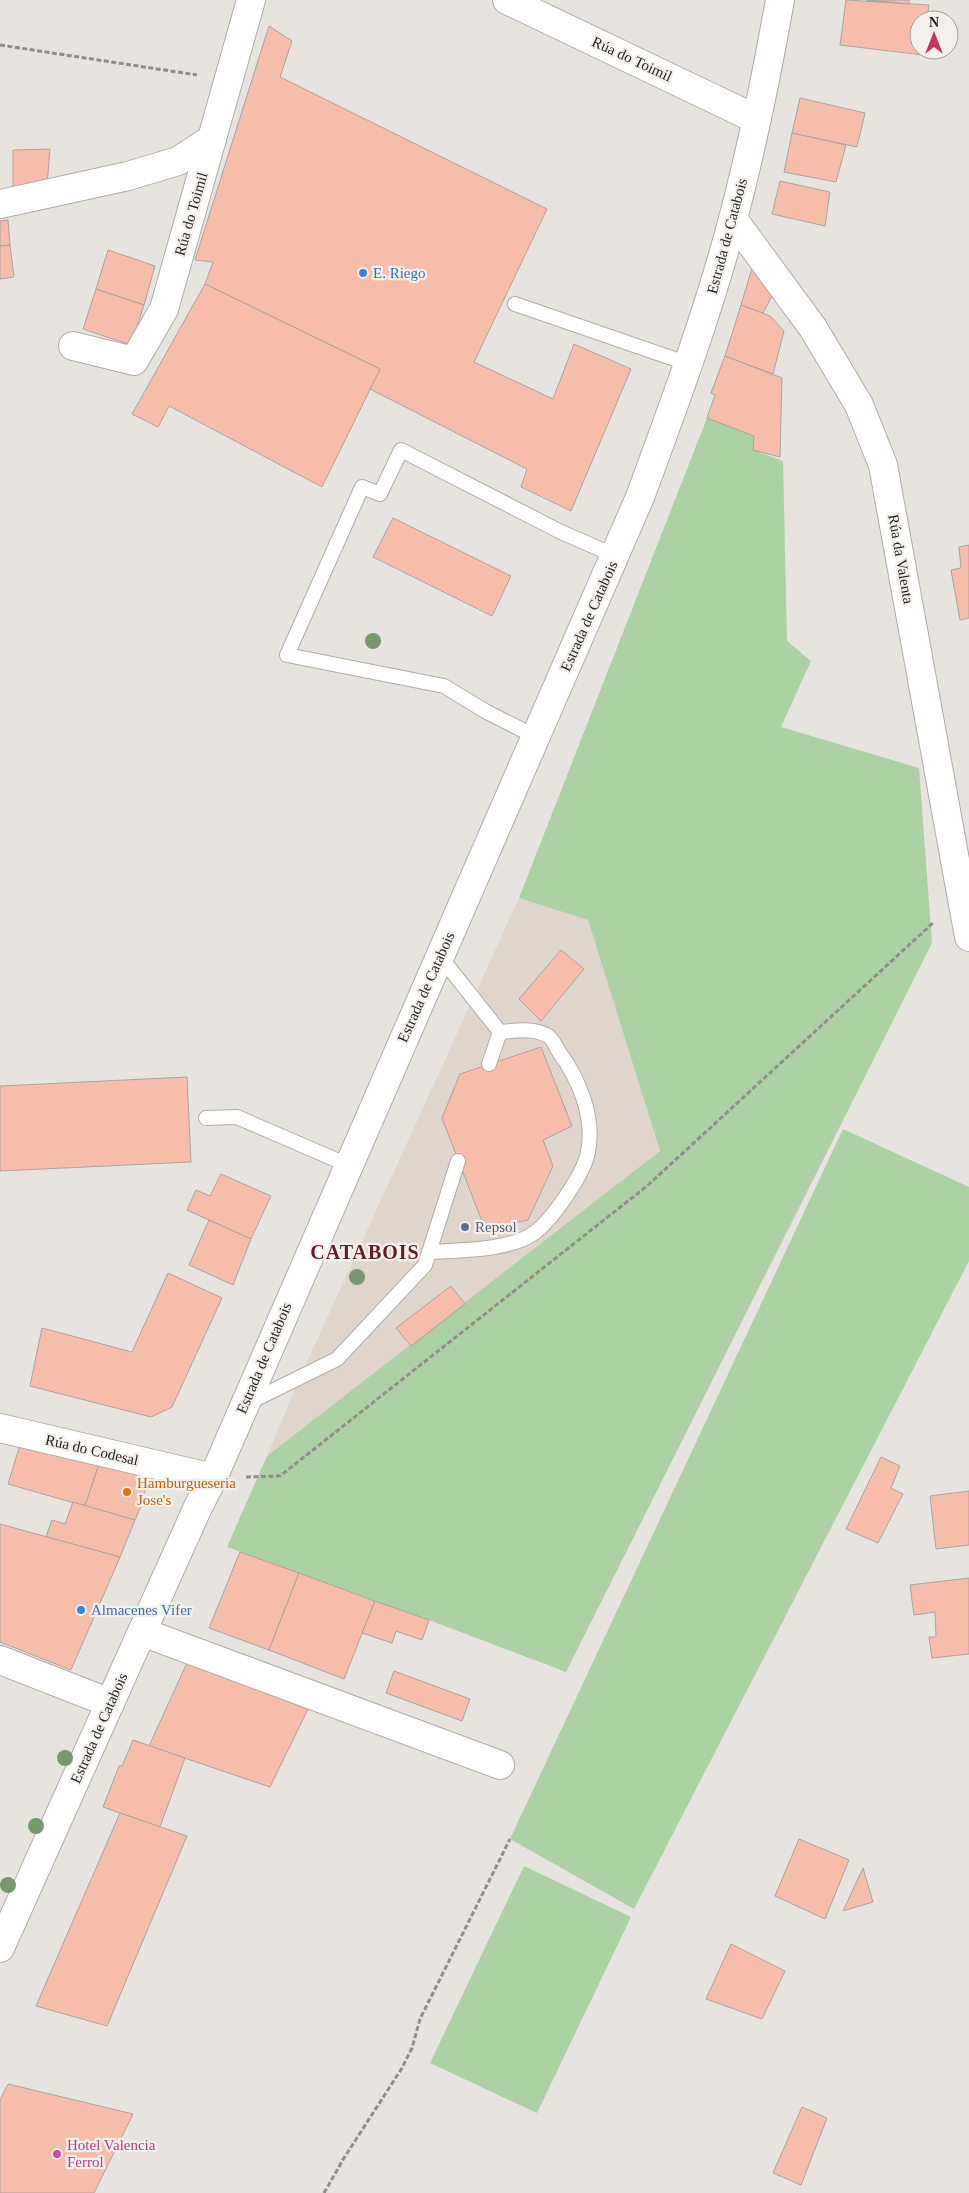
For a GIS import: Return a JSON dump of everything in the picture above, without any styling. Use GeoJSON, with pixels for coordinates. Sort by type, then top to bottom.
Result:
{"type":"FeatureCollection","features":[{"type":"Feature","properties":{"kind":"street","name":"Rúa do Toimil"},"geometry":{"type":"LineString","coordinates":[[73,346],[134,361],[164,309],[251,0]]}},
{"type":"Feature","properties":{"kind":"street","name":"Rúa do Toimil"},"geometry":{"type":"LineString","coordinates":[[507,0],[756,119]]}},
{"type":"Feature","properties":{"kind":"street","name":"Estrada de Catabois"},"geometry":{"type":"LineString","coordinates":[[0,1948],[198,1507],[213,1478],[348,1165],[616,556],[640,497],[689,364],[733,219],[756,119],[780,0]]}},
{"type":"Feature","properties":{"kind":"street"},"geometry":{"type":"LineString","coordinates":[[0,204],[128,176],[178,161],[212,139]]}},
{"type":"Feature","properties":{"kind":"street","name":"Rúa da Valenta"},"geometry":{"type":"LineString","coordinates":[[733,219],[813,328],[859,405],[883,464],[969,938]]}},
{"type":"Feature","properties":{"kind":"street","name":"Rúa do Codesal"},"geometry":{"type":"LineString","coordinates":[[0,1428],[213,1478]]}},
{"type":"Feature","properties":{"kind":"street"},"geometry":{"type":"LineString","coordinates":[[142,1632],[500,1765]]}},
{"type":"Feature","properties":{"kind":"street"},"geometry":{"type":"LineString","coordinates":[[0,1660],[110,1703]]}},
{"type":"Feature","properties":{"kind":"lane"},"geometry":{"type":"LineString","coordinates":[[515,304],[689,364]]}},
{"type":"Feature","properties":{"kind":"lane"},"geometry":{"type":"LineString","coordinates":[[536,737],[484,711],[444,686],[288,655],[362,487],[380,494],[402,450],[561,532],[616,556]]}},
{"type":"Feature","properties":{"kind":"lane"},"geometry":{"type":"LineString","coordinates":[[440,955],[500,1032]]}},
{"type":"Feature","properties":{"kind":"lane"},"geometry":{"type":"LineString","coordinates":[[429,1252],[501,1246],[533,1234],[556,1209],[580,1174],[588,1151],[588,1116],[574,1072],[549,1037],[529,1029],[500,1032]]}},
{"type":"Feature","properties":{"kind":"lane"},"geometry":{"type":"LineString","coordinates":[[489,1064],[500,1032]]}},
{"type":"Feature","properties":{"kind":"lane"},"geometry":{"type":"LineString","coordinates":[[206,1118],[237,1117],[348,1165]]}},
{"type":"Feature","properties":{"kind":"lane"},"geometry":{"type":"LineString","coordinates":[[243,1406],[337,1359],[425,1265],[458,1161]]}},
{"type":"Feature","properties":{"kind":"path"},"geometry":{"type":"LineString","coordinates":[[0,45],[207,76],[230,74]]}},
{"type":"Feature","properties":{"kind":"path"},"geometry":{"type":"LineString","coordinates":[[213,1478],[280,1476],[647,1186],[962,896]]}},
{"type":"Feature","properties":{"kind":"path"},"geometry":{"type":"LineString","coordinates":[[324,2193],[402,2068],[412,2048],[425,2010],[510,1839]]}},
{"type":"Feature","properties":{"kind":"shaded area","name":"Repsol"},"geometry":{"type":"Polygon","coordinates":[[[519,898],[588,920],[660,1151],[267,1456],[300,1377],[519,898]]]}},
{"type":"Feature","properties":{"kind":"green space"},"geometry":{"type":"Polygon","coordinates":[[[707,418],[754,436],[753,450],[783,461],[787,641],[811,661],[781,727],[919,768],[932,943],[566,1672],[227,1547],[267,1456],[660,1151],[588,920],[519,898],[707,418]]]}},
{"type":"Feature","properties":{"kind":"green space"},"geometry":{"type":"Polygon","coordinates":[[[843,1129],[969,1187],[969,1261],[634,1909],[510,1839],[843,1129]]]}},
{"type":"Feature","properties":{"kind":"green space"},"geometry":{"type":"Polygon","coordinates":[[[524,1866],[631,1917],[537,2113],[430,2063],[524,1866]]]}},
{"type":"Feature","properties":{"kind":"building"},"geometry":{"type":"Polygon","coordinates":[[[846,0],[929,5],[928,10],[909,10],[909,53],[840,45],[846,0]]]}},
{"type":"Feature","properties":{"kind":"building"},"geometry":{"type":"Polygon","coordinates":[[[866,0],[909,0],[909,4],[866,0]]]}},
{"type":"Feature","properties":{"kind":"building","name":"E. Riego"},"geometry":{"type":"Polygon","coordinates":[[[269,26],[292,41],[280,77],[547,209],[474,362],[553,399],[574,344],[631,369],[571,511],[521,487],[527,469],[370,389],[380,369],[205,284],[213,262],[195,260],[269,26]]]}},
{"type":"Feature","properties":{"kind":"building"},"geometry":{"type":"Polygon","coordinates":[[[800,98],[865,113],[857,147],[792,133],[800,98]]]}},
{"type":"Feature","properties":{"kind":"building"},"geometry":{"type":"Polygon","coordinates":[[[792,133],[846,145],[836,182],[784,172],[792,133]]]}},
{"type":"Feature","properties":{"kind":"building"},"geometry":{"type":"Polygon","coordinates":[[[50,149],[47,185],[13,191],[13,150],[50,149]]]}},
{"type":"Feature","properties":{"kind":"building"},"geometry":{"type":"Polygon","coordinates":[[[780,181],[830,192],[825,226],[772,214],[780,181]]]}},
{"type":"Feature","properties":{"kind":"building"},"geometry":{"type":"Polygon","coordinates":[[[8,220],[10,245],[0,246],[0,221],[8,220]]]}},
{"type":"Feature","properties":{"kind":"building"},"geometry":{"type":"Polygon","coordinates":[[[10,245],[14,277],[0,279],[0,246],[10,245]]]}},
{"type":"Feature","properties":{"kind":"building"},"geometry":{"type":"Polygon","coordinates":[[[108,250],[155,266],[144,305],[96,289],[108,250]]]}},
{"type":"Feature","properties":{"kind":"building"},"geometry":{"type":"Polygon","coordinates":[[[752,268],[772,296],[763,313],[741,305],[752,268]]]}},
{"type":"Feature","properties":{"kind":"building"},"geometry":{"type":"Polygon","coordinates":[[[205,284],[380,369],[322,487],[169,406],[158,427],[132,414],[205,284]]]}},
{"type":"Feature","properties":{"kind":"building"},"geometry":{"type":"Polygon","coordinates":[[[96,289],[144,305],[131,345],[83,329],[96,289]]]}},
{"type":"Feature","properties":{"kind":"building"},"geometry":{"type":"Polygon","coordinates":[[[741,305],[770,316],[784,331],[773,374],[725,356],[741,305]]]}},
{"type":"Feature","properties":{"kind":"building"},"geometry":{"type":"Polygon","coordinates":[[[725,356],[782,378],[780,457],[753,450],[754,436],[707,418],[715,395],[711,393],[725,356]]]}},
{"type":"Feature","properties":{"kind":"building"},"geometry":{"type":"Polygon","coordinates":[[[393,518],[511,576],[492,616],[373,557],[393,518]]]}},
{"type":"Feature","properties":{"kind":"building"},"geometry":{"type":"Polygon","coordinates":[[[969,545],[969,618],[960,620],[951,570],[961,568],[959,547],[969,545]]]}},
{"type":"Feature","properties":{"kind":"building"},"geometry":{"type":"Polygon","coordinates":[[[561,950],[584,969],[541,1021],[519,999],[561,950]]]}},
{"type":"Feature","properties":{"kind":"building"},"geometry":{"type":"Polygon","coordinates":[[[541,1047],[572,1126],[543,1140],[553,1166],[528,1220],[485,1229],[442,1118],[460,1074],[541,1047]]]}},
{"type":"Feature","properties":{"kind":"building"},"geometry":{"type":"Polygon","coordinates":[[[187,1077],[191,1162],[0,1171],[0,1086],[187,1077]]]}},
{"type":"Feature","properties":{"kind":"building"},"geometry":{"type":"Polygon","coordinates":[[[221,1174],[271,1196],[251,1239],[187,1210],[196,1190],[210,1196],[221,1174]]]}},
{"type":"Feature","properties":{"kind":"building"},"geometry":{"type":"Polygon","coordinates":[[[209,1220],[251,1239],[233,1285],[189,1265],[209,1220]]]}},
{"type":"Feature","properties":{"kind":"building"},"geometry":{"type":"Polygon","coordinates":[[[168,1273],[222,1298],[172,1407],[151,1417],[30,1386],[42,1328],[132,1352],[168,1273]]]}},
{"type":"Feature","properties":{"kind":"building"},"geometry":{"type":"Polygon","coordinates":[[[451,1286],[465,1304],[411,1346],[396,1328],[451,1286]]]}},
{"type":"Feature","properties":{"kind":"building"},"geometry":{"type":"Polygon","coordinates":[[[20,1445],[99,1464],[85,1506],[8,1484],[20,1445]]]}},
{"type":"Feature","properties":{"kind":"building"},"geometry":{"type":"Polygon","coordinates":[[[881,1457],[900,1466],[891,1488],[903,1494],[878,1543],[846,1529],[881,1457]]]}},
{"type":"Feature","properties":{"kind":"building"},"geometry":{"type":"Polygon","coordinates":[[[99,1464],[142,1473],[147,1485],[143,1496],[145,1497],[135,1520],[85,1506],[99,1464]]]}},
{"type":"Feature","properties":{"kind":"building"},"geometry":{"type":"Polygon","coordinates":[[[969,1491],[969,1545],[936,1549],[930,1496],[969,1491]]]}},
{"type":"Feature","properties":{"kind":"building"},"geometry":{"type":"Polygon","coordinates":[[[73,1502],[135,1520],[120,1557],[46,1537],[52,1520],[65,1524],[73,1502]]]}},
{"type":"Feature","properties":{"kind":"building"},"geometry":{"type":"Polygon","coordinates":[[[0,1524],[120,1557],[71,1670],[0,1642],[0,1524]]]}},
{"type":"Feature","properties":{"kind":"building"},"geometry":{"type":"Polygon","coordinates":[[[240,1552],[299,1573],[269,1650],[209,1628],[240,1552]]]}},
{"type":"Feature","properties":{"kind":"building"},"geometry":{"type":"Polygon","coordinates":[[[299,1573],[375,1601],[344,1679],[269,1650],[299,1573]]]}},
{"type":"Feature","properties":{"kind":"building"},"geometry":{"type":"Polygon","coordinates":[[[969,1578],[969,1654],[932,1658],[929,1637],[936,1637],[935,1612],[914,1615],[910,1585],[969,1578]]]}},
{"type":"Feature","properties":{"kind":"building"},"geometry":{"type":"Polygon","coordinates":[[[375,1601],[429,1620],[422,1640],[396,1631],[392,1643],[362,1633],[375,1601]]]}},
{"type":"Feature","properties":{"kind":"building"},"geometry":{"type":"Polygon","coordinates":[[[187,1663],[308,1709],[270,1787],[149,1746],[187,1663]]]}},
{"type":"Feature","properties":{"kind":"building"},"geometry":{"type":"Polygon","coordinates":[[[394,1671],[470,1699],[462,1721],[386,1693],[394,1671]]]}},
{"type":"Feature","properties":{"kind":"building"},"geometry":{"type":"Polygon","coordinates":[[[133,1740],[185,1758],[160,1827],[103,1807],[119,1766],[122,1766],[133,1740]]]}},
{"type":"Feature","properties":{"kind":"building"},"geometry":{"type":"Polygon","coordinates":[[[120,1813],[187,1836],[107,2026],[36,2006],[120,1813]]]}},
{"type":"Feature","properties":{"kind":"building"},"geometry":{"type":"Polygon","coordinates":[[[799,1839],[849,1860],[825,1919],[775,1896],[799,1839]]]}},
{"type":"Feature","properties":{"kind":"building"},"geometry":{"type":"Polygon","coordinates":[[[863,1868],[873,1902],[843,1911],[863,1868]]]}},
{"type":"Feature","properties":{"kind":"building"},"geometry":{"type":"Polygon","coordinates":[[[731,1944],[785,1971],[762,2019],[706,1999],[731,1944]]]}},
{"type":"Feature","properties":{"kind":"building","name":"Hotel Valencia Ferrol"},"geometry":{"type":"Polygon","coordinates":[[[8,2084],[133,2114],[94,2193],[0,2193],[0,2100],[8,2084]]]}},
{"type":"Feature","properties":{"kind":"building"},"geometry":{"type":"Polygon","coordinates":[[[802,2107],[827,2118],[801,2185],[773,2173],[802,2107]]]}},
{"type":"Feature","properties":{"kind":"place","name":"E. Riego"},"geometry":{"type":"Point","coordinates":[363,273]}},
{"type":"Feature","properties":{"kind":"place","name":"Repsol"},"geometry":{"type":"Point","coordinates":[465,1227]}},
{"type":"Feature","properties":{"kind":"place","name":"Hamburgueseria Jose's"},"geometry":{"type":"Point","coordinates":[127,1492]}},
{"type":"Feature","properties":{"kind":"place","name":"Almacenes Vifer"},"geometry":{"type":"Point","coordinates":[81,1610]}},
{"type":"Feature","properties":{"kind":"place","name":"Hotel Valencia Ferrol"},"geometry":{"type":"Point","coordinates":[57,2154]}},
{"type":"Feature","properties":{"kind":"district","name":"CATABOIS"},"geometry":{"type":"Point","coordinates":[365,1252]}}]}
